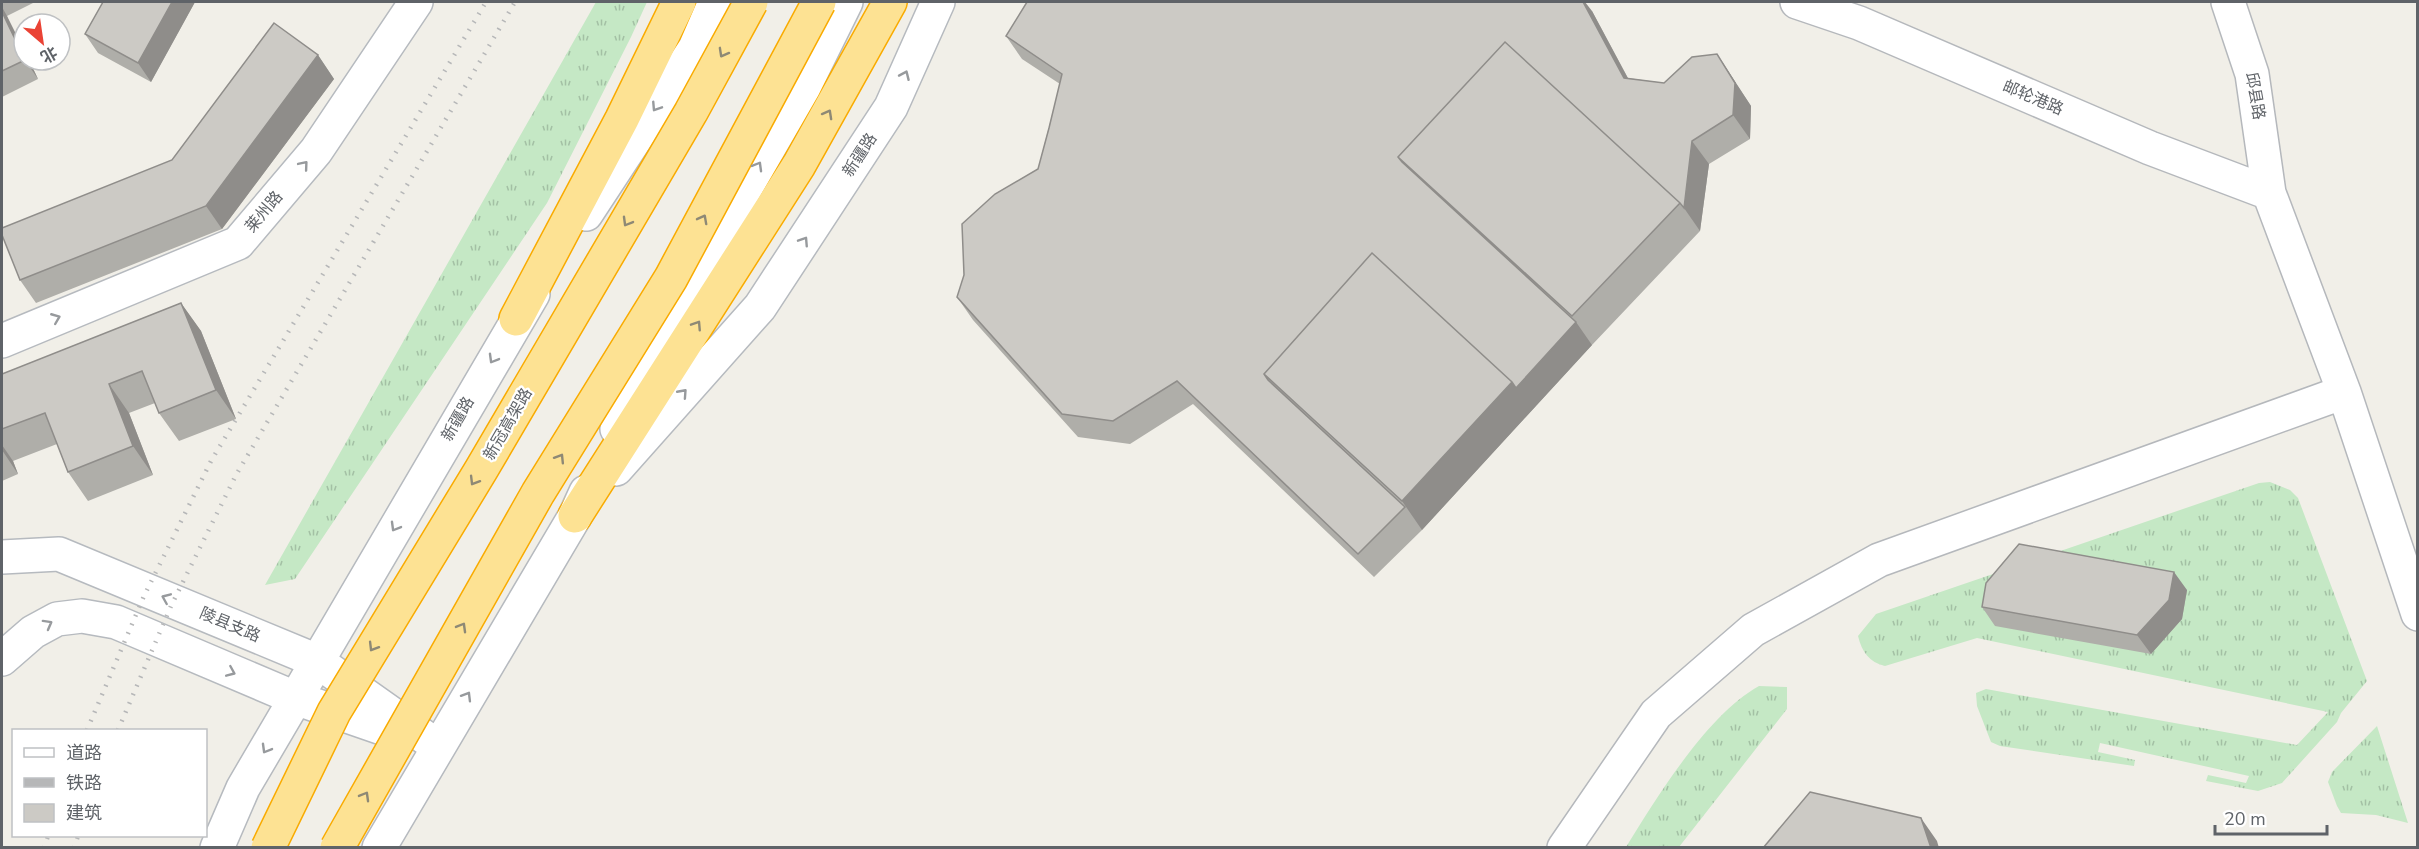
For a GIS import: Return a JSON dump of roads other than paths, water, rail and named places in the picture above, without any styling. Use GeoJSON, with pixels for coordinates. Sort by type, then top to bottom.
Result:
{"type":"FeatureCollection","features":[{"type":"Feature","properties":{"kind":"highway"},"geometry":{"type":"LineString","coordinates":[[516,319],[622,119],[679,2]]}},
{"type":"Feature","properties":{"kind":"highway","name":"新冠高架路"},"geometry":{"type":"LineString","coordinates":[[268,848],[334,712],[487,460],[679,132],[751,2]]}},
{"type":"Feature","properties":{"kind":"highway"},"geometry":{"type":"LineString","coordinates":[[337,848],[538,493],[671,278],[819,2]]}},
{"type":"Feature","properties":{"kind":"highway"},"geometry":{"type":"LineString","coordinates":[[575,516],[799,165],[890,2]]}},
{"type":"Feature","properties":{"kind":"street","name":"莱州路"},"geometry":{"type":"LineString","coordinates":[[2,341],[238,243],[316,151],[416,2]]}},
{"type":"Feature","properties":{"kind":"street","name":"新疆路"},"geometry":{"type":"LineString","coordinates":[[217,848],[243,788],[516,319],[695,48],[716,2]]}},
{"type":"Feature","properties":{"kind":"street","name":"新疆路"},"geometry":{"type":"LineString","coordinates":[[379,848],[575,516],[673,314],[804,87],[846,2]]}},
{"type":"Feature","properties":{"kind":"street","name":"新疆路"},"geometry":{"type":"LineString","coordinates":[[575,516],[760,307],[891,107],[938,2]]}},
{"type":"Feature","properties":{"kind":"street","name":"邮轮港路"},"geometry":{"type":"LineString","coordinates":[[1797,2],[1859,23],[2150,148],[2269,193]]}},
{"type":"Feature","properties":{"kind":"street","name":"邱县路"},"geometry":{"type":"LineString","coordinates":[[2228,2],[2252,74],[2269,193],[2344,392],[2418,614]]}},
{"type":"Feature","properties":{"kind":"street"},"geometry":{"type":"LineString","coordinates":[[1564,848],[1656,714],[1753,630],[1879,560],[2344,392]]}},
{"type":"Feature","properties":{"kind":"street","name":"陵县支路"},"geometry":{"type":"LineString","coordinates":[[2,557],[59,554],[317,661],[438,747]]}},
{"type":"Feature","properties":{"kind":"street"},"geometry":{"type":"LineString","coordinates":[[2,659],[33,632],[57,619],[82,616],[116,622],[295,698],[438,747]]}},
{"type":"Feature","properties":{"kind":"railway"},"geometry":{"type":"LineString","coordinates":[[87,729],[144,596],[211,461],[486,2]]}},
{"type":"Feature","properties":{"kind":"railway"},"geometry":{"type":"LineString","coordinates":[[118,729],[171,606],[236,475],[515,2]]}},
{"type":"Feature","properties":{"kind":"railway"},"geometry":{"type":"LineString","coordinates":[[44,848],[48,837]]}},
{"type":"Feature","properties":{"kind":"railway"},"geometry":{"type":"LineString","coordinates":[[74,848],[78,837]]}}]}
